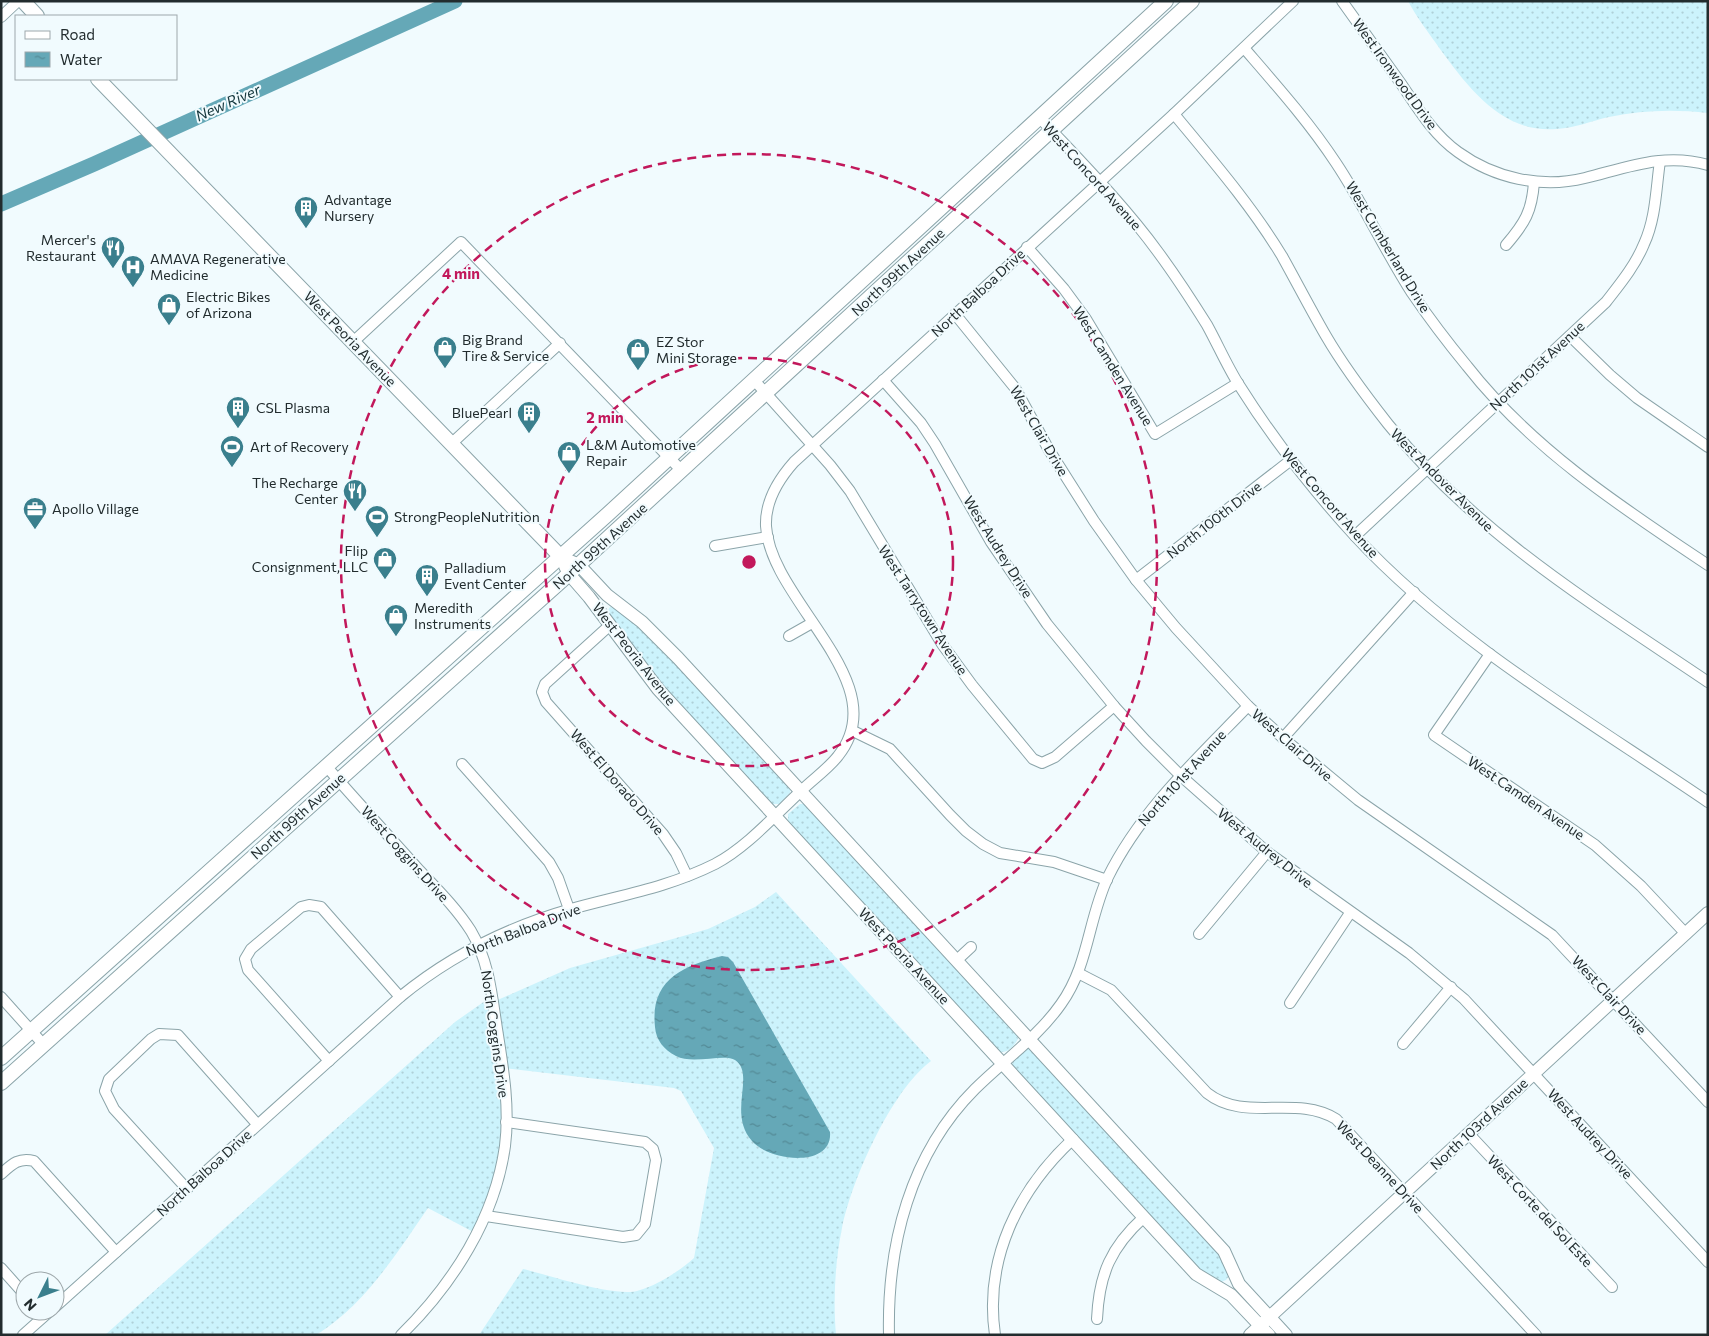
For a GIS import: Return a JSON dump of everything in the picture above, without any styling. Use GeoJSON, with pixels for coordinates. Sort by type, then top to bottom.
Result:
{"type":"FeatureCollection","features":[{"type":"Feature","properties":{"kind":"main road"},"geometry":{"type":"LineString","coordinates":[[23,1],[36,15]]}},
{"type":"Feature","properties":{"kind":"main road","name":"North 99th Avenue"},"geometry":{"type":"LineString","coordinates":[[1,1058],[561,557],[1166,1]]}},
{"type":"Feature","properties":{"kind":"main road","name":"North 99th Avenue"},"geometry":{"type":"LineString","coordinates":[[1,1083],[574,570],[1192,1]]}},
{"type":"Feature","properties":{"kind":"main road","name":"West Peoria Avenue"},"geometry":{"type":"LineString","coordinates":[[99,80],[561,557]]}},
{"type":"Feature","properties":{"kind":"main road"},"geometry":{"type":"LineString","coordinates":[[917,230],[930,243]]}},
{"type":"Feature","properties":{"kind":"main road"},"geometry":{"type":"LineString","coordinates":[[422,681],[434,695]]}},
{"type":"Feature","properties":{"kind":"street"},"geometry":{"type":"LineString","coordinates":[[1,16],[18,1]]}},
{"type":"Feature","properties":{"kind":"street","name":"North Balboa Drive"},"geometry":{"type":"LineString","coordinates":[[65,1297],[400,997],[437,968],[478,945],[569,910],[647,891],[716,863],[730,854],[774,816],[837,757],[853,731],[855,708],[848,682],[774,557],[768,537],[766,516],[775,488],[786,471],[812,445],[1174,114],[1294,1]]}},
{"type":"Feature","properties":{"kind":"street","name":"West Ironwood Drive"},"geometry":{"type":"LineString","coordinates":[[1342,1],[1426,119],[1457,152],[1480,166],[1499,174],[1534,182],[1560,182],[1584,179],[1638,163],[1660,161],[1708,165]]}},
{"type":"Feature","properties":{"kind":"street","name":"West Cumberland Drive"},"geometry":{"type":"LineString","coordinates":[[1244,48],[1296,108],[1336,162],[1370,216],[1413,294],[1468,368],[1498,402],[1558,459],[1593,486],[1708,565]]}},
{"type":"Feature","properties":{"kind":"street","name":"West Andover Avenue"},"geometry":{"type":"LineString","coordinates":[[1174,114],[1245,201],[1281,256],[1327,337],[1355,380],[1388,425],[1426,468],[1483,523],[1533,564],[1708,682]]}},
{"type":"Feature","properties":{"kind":"street","name":"West Concord Avenue"},"geometry":{"type":"LineString","coordinates":[[1039,117],[1099,182],[1159,253],[1207,326],[1238,383],[1291,460],[1355,536],[1414,592],[1490,654],[1708,802]]}},
{"type":"Feature","properties":{"kind":"street","name":"North 101st Avenue"},"geometry":{"type":"LineString","coordinates":[[1355,536],[1606,302],[1633,266],[1645,244],[1654,214],[1660,161]]}},
{"type":"Feature","properties":{"kind":"street"},"geometry":{"type":"LineString","coordinates":[[1506,245],[1519,230],[1529,214],[1534,182]]}},
{"type":"Feature","properties":{"kind":"street"},"geometry":{"type":"LineString","coordinates":[[353,342],[460,242],[682,471]]}},
{"type":"Feature","properties":{"kind":"street","name":"West Camden Avenue"},"geometry":{"type":"LineString","coordinates":[[1027,247],[1064,289],[1086,320],[1155,434],[1238,383]]}},
{"type":"Feature","properties":{"kind":"street","name":"West Clair Drive"},"geometry":{"type":"LineString","coordinates":[[955,314],[1015,388],[1049,450],[1084,505],[1136,580],[1176,628],[1248,706],[1283,738],[1358,800],[1538,924],[1570,953],[1708,1102]]}},
{"type":"Feature","properties":{"kind":"street"},"geometry":{"type":"LineString","coordinates":[[1570,336],[1610,376],[1637,398],[1708,447]]}},
{"type":"Feature","properties":{"kind":"street"},"geometry":{"type":"LineString","coordinates":[[451,444],[560,343]]}},
{"type":"Feature","properties":{"kind":"street","name":"West Tarrytown Avenue"},"geometry":{"type":"LineString","coordinates":[[754,380],[850,491],[942,644],[972,686],[1033,759],[1042,763],[1055,757],[1114,706]]}},
{"type":"Feature","properties":{"kind":"street","name":"West Audrey Drive"},"geometry":{"type":"LineString","coordinates":[[883,380],[930,437],[992,542],[1047,624],[1114,706],[1181,776],[1267,852],[1350,913],[1409,953],[1451,987],[1534,1073],[1708,1262]]}},
{"type":"Feature","properties":{"kind":"street","name":"North 100th Drive"},"geometry":{"type":"LineString","coordinates":[[1136,580],[1291,460]]}},
{"type":"Feature","properties":{"kind":"street"},"geometry":{"type":"LineString","coordinates":[[715,546],[768,537]]}},
{"type":"Feature","properties":{"kind":"street","name":"West Peoria Avenue"},"geometry":{"type":"LineString","coordinates":[[561,557],[574,570],[642,622],[661,640],[1224,1251],[1239,1284],[1266,1326]]}},
{"type":"Feature","properties":{"kind":"street","name":"West Peoria Avenue"},"geometry":{"type":"LineString","coordinates":[[574,570],[610,626],[658,689],[1196,1274],[1231,1295],[1266,1326],[1286,1335]]}},
{"type":"Feature","properties":{"kind":"street"},"geometry":{"type":"LineString","coordinates":[[1283,738],[1414,592]]}},
{"type":"Feature","properties":{"kind":"street"},"geometry":{"type":"LineString","coordinates":[[789,636],[812,623]]}},
{"type":"Feature","properties":{"kind":"street","name":"West El Dorado Drive"},"geometry":{"type":"LineString","coordinates":[[610,626],[545,684],[542,692],[546,702],[663,834],[676,853],[687,876]]}},
{"type":"Feature","properties":{"kind":"street","name":"West Camden Avenue"},"geometry":{"type":"LineString","coordinates":[[1490,654],[1434,735],[1595,845],[1641,886],[1686,934]]}},
{"type":"Feature","properties":{"kind":"street","name":"North 101st Avenue"},"geometry":{"type":"LineString","coordinates":[[889,1335],[889,1288],[893,1256],[914,1182],[933,1145],[955,1111],[1061,1004],[1078,973],[1107,880],[1137,828],[1181,776],[1248,706]]}},
{"type":"Feature","properties":{"kind":"street"},"geometry":{"type":"LineString","coordinates":[[853,731],[890,749],[950,815],[983,844],[1000,853],[1054,862],[1107,880]]}},
{"type":"Feature","properties":{"kind":"street"},"geometry":{"type":"LineString","coordinates":[[462,764],[549,862],[558,878],[569,910]]}},
{"type":"Feature","properties":{"kind":"street","name":"West Coggins Drive"},"geometry":{"type":"LineString","coordinates":[[327,767],[450,903],[464,921],[478,945]]}},
{"type":"Feature","properties":{"kind":"street"},"geometry":{"type":"LineString","coordinates":[[1199,934],[1267,852]]}},
{"type":"Feature","properties":{"kind":"street"},"geometry":{"type":"LineString","coordinates":[[329,1061],[254,978],[246,965],[247,954],[272,931],[301,907],[309,904],[321,908],[400,997]]}},
{"type":"Feature","properties":{"kind":"street","name":"North 103rd Avenue"},"geometry":{"type":"LineString","coordinates":[[1250,1335],[1266,1326],[1404,1192],[1708,912]]}},
{"type":"Feature","properties":{"kind":"street"},"geometry":{"type":"LineString","coordinates":[[1290,1003],[1350,913]]}},
{"type":"Feature","properties":{"kind":"street","name":"North Coggins Drive"},"geometry":{"type":"LineString","coordinates":[[401,1335],[447,1281],[465,1255],[486,1216],[501,1167],[506,1122],[500,1043],[489,980],[478,945]]}},
{"type":"Feature","properties":{"kind":"street"},"geometry":{"type":"LineString","coordinates":[[956,960],[971,947]]}},
{"type":"Feature","properties":{"kind":"street","name":"West Deanne Drive"},"geometry":{"type":"LineString","coordinates":[[1078,973],[1111,990],[1207,1093],[1220,1103],[1244,1108],[1307,1108],[1328,1114],[1345,1128],[1536,1335]]}},
{"type":"Feature","properties":{"kind":"street"},"geometry":{"type":"LineString","coordinates":[[1404,1044],[1451,987]]}},
{"type":"Feature","properties":{"kind":"street"},"geometry":{"type":"LineString","coordinates":[[1,997],[43,1044]]}},
{"type":"Feature","properties":{"kind":"street"},"geometry":{"type":"LineString","coordinates":[[187,1189],[108,1100],[105,1085],[150,1038],[159,1034],[178,1034],[257,1124]]}},
{"type":"Feature","properties":{"kind":"street"},"geometry":{"type":"LineString","coordinates":[[486,1216],[623,1237],[636,1235],[645,1224],[656,1160],[653,1149],[644,1142],[506,1122]]}},
{"type":"Feature","properties":{"kind":"street","name":"West Corte del Sol Este"},"geometry":{"type":"LineString","coordinates":[[1469,1134],[1612,1287]]}},
{"type":"Feature","properties":{"kind":"street"},"geometry":{"type":"LineString","coordinates":[[995,1335],[995,1281],[1007,1230],[1031,1185],[1073,1139]]}},
{"type":"Feature","properties":{"kind":"street"},"geometry":{"type":"LineString","coordinates":[[1,1174],[15,1162],[26,1159],[34,1161],[116,1252]]}},
{"type":"Feature","properties":{"kind":"street"},"geometry":{"type":"LineString","coordinates":[[1097,1319],[1101,1282],[1111,1255],[1125,1235],[1144,1217]]}},
{"type":"Feature","properties":{"kind":"street"},"geometry":{"type":"LineString","coordinates":[[1,1268],[15,1283]]}},
{"type":"Feature","properties":{"kind":"street"},"geometry":{"type":"LineString","coordinates":[[23,1335],[37,1321]]}},
{"type":"Feature","properties":{"kind":"shaded area"},"geometry":{"type":"Polygon","coordinates":[[[1408,1],[1708,1],[1708,113],[1670,111],[1634,113],[1557,129],[1537,129],[1519,124],[1503,116],[1488,105],[1462,78],[1408,1]]]}},
{"type":"Feature","properties":{"kind":"shaded area"},"geometry":{"type":"Polygon","coordinates":[[[610,607],[624,615],[672,658],[790,787],[790,793],[779,804],[771,804],[663,688],[607,612],[610,607]]]}},
{"type":"Feature","properties":{"kind":"shaded area"},"geometry":{"type":"Polygon","coordinates":[[[800,804],[805,804],[1017,1035],[1018,1039],[1011,1048],[1000,1052],[788,822],[788,814],[800,804]]]}},
{"type":"Feature","properties":{"kind":"shaded area"},"geometry":{"type":"Polygon","coordinates":[[[776,892],[931,1061],[916,1075],[888,1114],[875,1137],[854,1185],[842,1228],[836,1268],[836,1335],[479,1335],[523,1269],[597,1288],[627,1292],[637,1291],[653,1285],[667,1278],[688,1263],[694,1258],[714,1148],[681,1091],[674,1088],[504,1068],[505,1144],[477,1234],[428,1208],[365,1294],[334,1323],[316,1335],[105,1335],[455,1022],[492,996],[493,1002],[570,968],[708,929],[755,907],[776,892]]]}},
{"type":"Feature","properties":{"kind":"shaded area"},"geometry":{"type":"Polygon","coordinates":[[[1029,1049],[1220,1253],[1229,1276],[1226,1280],[1221,1282],[1202,1274],[1012,1066],[1018,1055],[1029,1049]]]}},
{"type":"Feature","properties":{"kind":"water"},"geometry":{"type":"Polygon","coordinates":[[[722,956],[728,957],[733,962],[830,1132],[828,1144],[822,1152],[799,1158],[772,1154],[761,1148],[752,1141],[745,1130],[742,1118],[743,1075],[741,1066],[730,1058],[683,1058],[668,1051],[661,1044],[655,1027],[655,1011],[658,997],[663,987],[682,970],[722,956]]]}},
{"type":"Feature","properties":{"kind":"waterway","name":"New River"},"geometry":{"type":"LineString","coordinates":[[1,204],[455,1]]}},
{"type":"Feature","properties":{"kind":"place","name":"Advantage Nursery"},"geometry":{"type":"Point","coordinates":[306,229]}},
{"type":"Feature","properties":{"kind":"place","name":"Mercer's Restaurant"},"geometry":{"type":"Point","coordinates":[113,269]}},
{"type":"Feature","properties":{"kind":"place","name":"AMAVA Regenerative Medicine"},"geometry":{"type":"Point","coordinates":[133,288]}},
{"type":"Feature","properties":{"kind":"place","name":"Electric Bikes of Arizona"},"geometry":{"type":"Point","coordinates":[169,326]}},
{"type":"Feature","properties":{"kind":"place","name":"Big Brand Tire & Service"},"geometry":{"type":"Point","coordinates":[445,369]}},
{"type":"Feature","properties":{"kind":"place","name":"EZ Stor Mini Storage"},"geometry":{"type":"Point","coordinates":[638,371]}},
{"type":"Feature","properties":{"kind":"place","name":"CSL Plasma"},"geometry":{"type":"Point","coordinates":[238,429]}},
{"type":"Feature","properties":{"kind":"place","name":"BluePearl"},"geometry":{"type":"Point","coordinates":[529,434]}},
{"type":"Feature","properties":{"kind":"place","name":"Art of Recovery"},"geometry":{"type":"Point","coordinates":[232,468]}},
{"type":"Feature","properties":{"kind":"place","name":"L&M Automotive Repair"},"geometry":{"type":"Point","coordinates":[569,474]}},
{"type":"Feature","properties":{"kind":"place","name":"The Recharge Center"},"geometry":{"type":"Point","coordinates":[355,512]}},
{"type":"Feature","properties":{"kind":"place","name":"Apollo Village"},"geometry":{"type":"Point","coordinates":[35,530]}},
{"type":"Feature","properties":{"kind":"place","name":"StrongPeopleNutrition"},"geometry":{"type":"Point","coordinates":[377,538]}},
{"type":"Feature","properties":{"kind":"place","name":"Flip Consignment, LLC"},"geometry":{"type":"Point","coordinates":[385,580]}},
{"type":"Feature","properties":{"kind":"place","name":"Palladium Event Center"},"geometry":{"type":"Point","coordinates":[427,597]}},
{"type":"Feature","properties":{"kind":"place","name":"Meredith Instruments"},"geometry":{"type":"Point","coordinates":[396,637]}}]}
